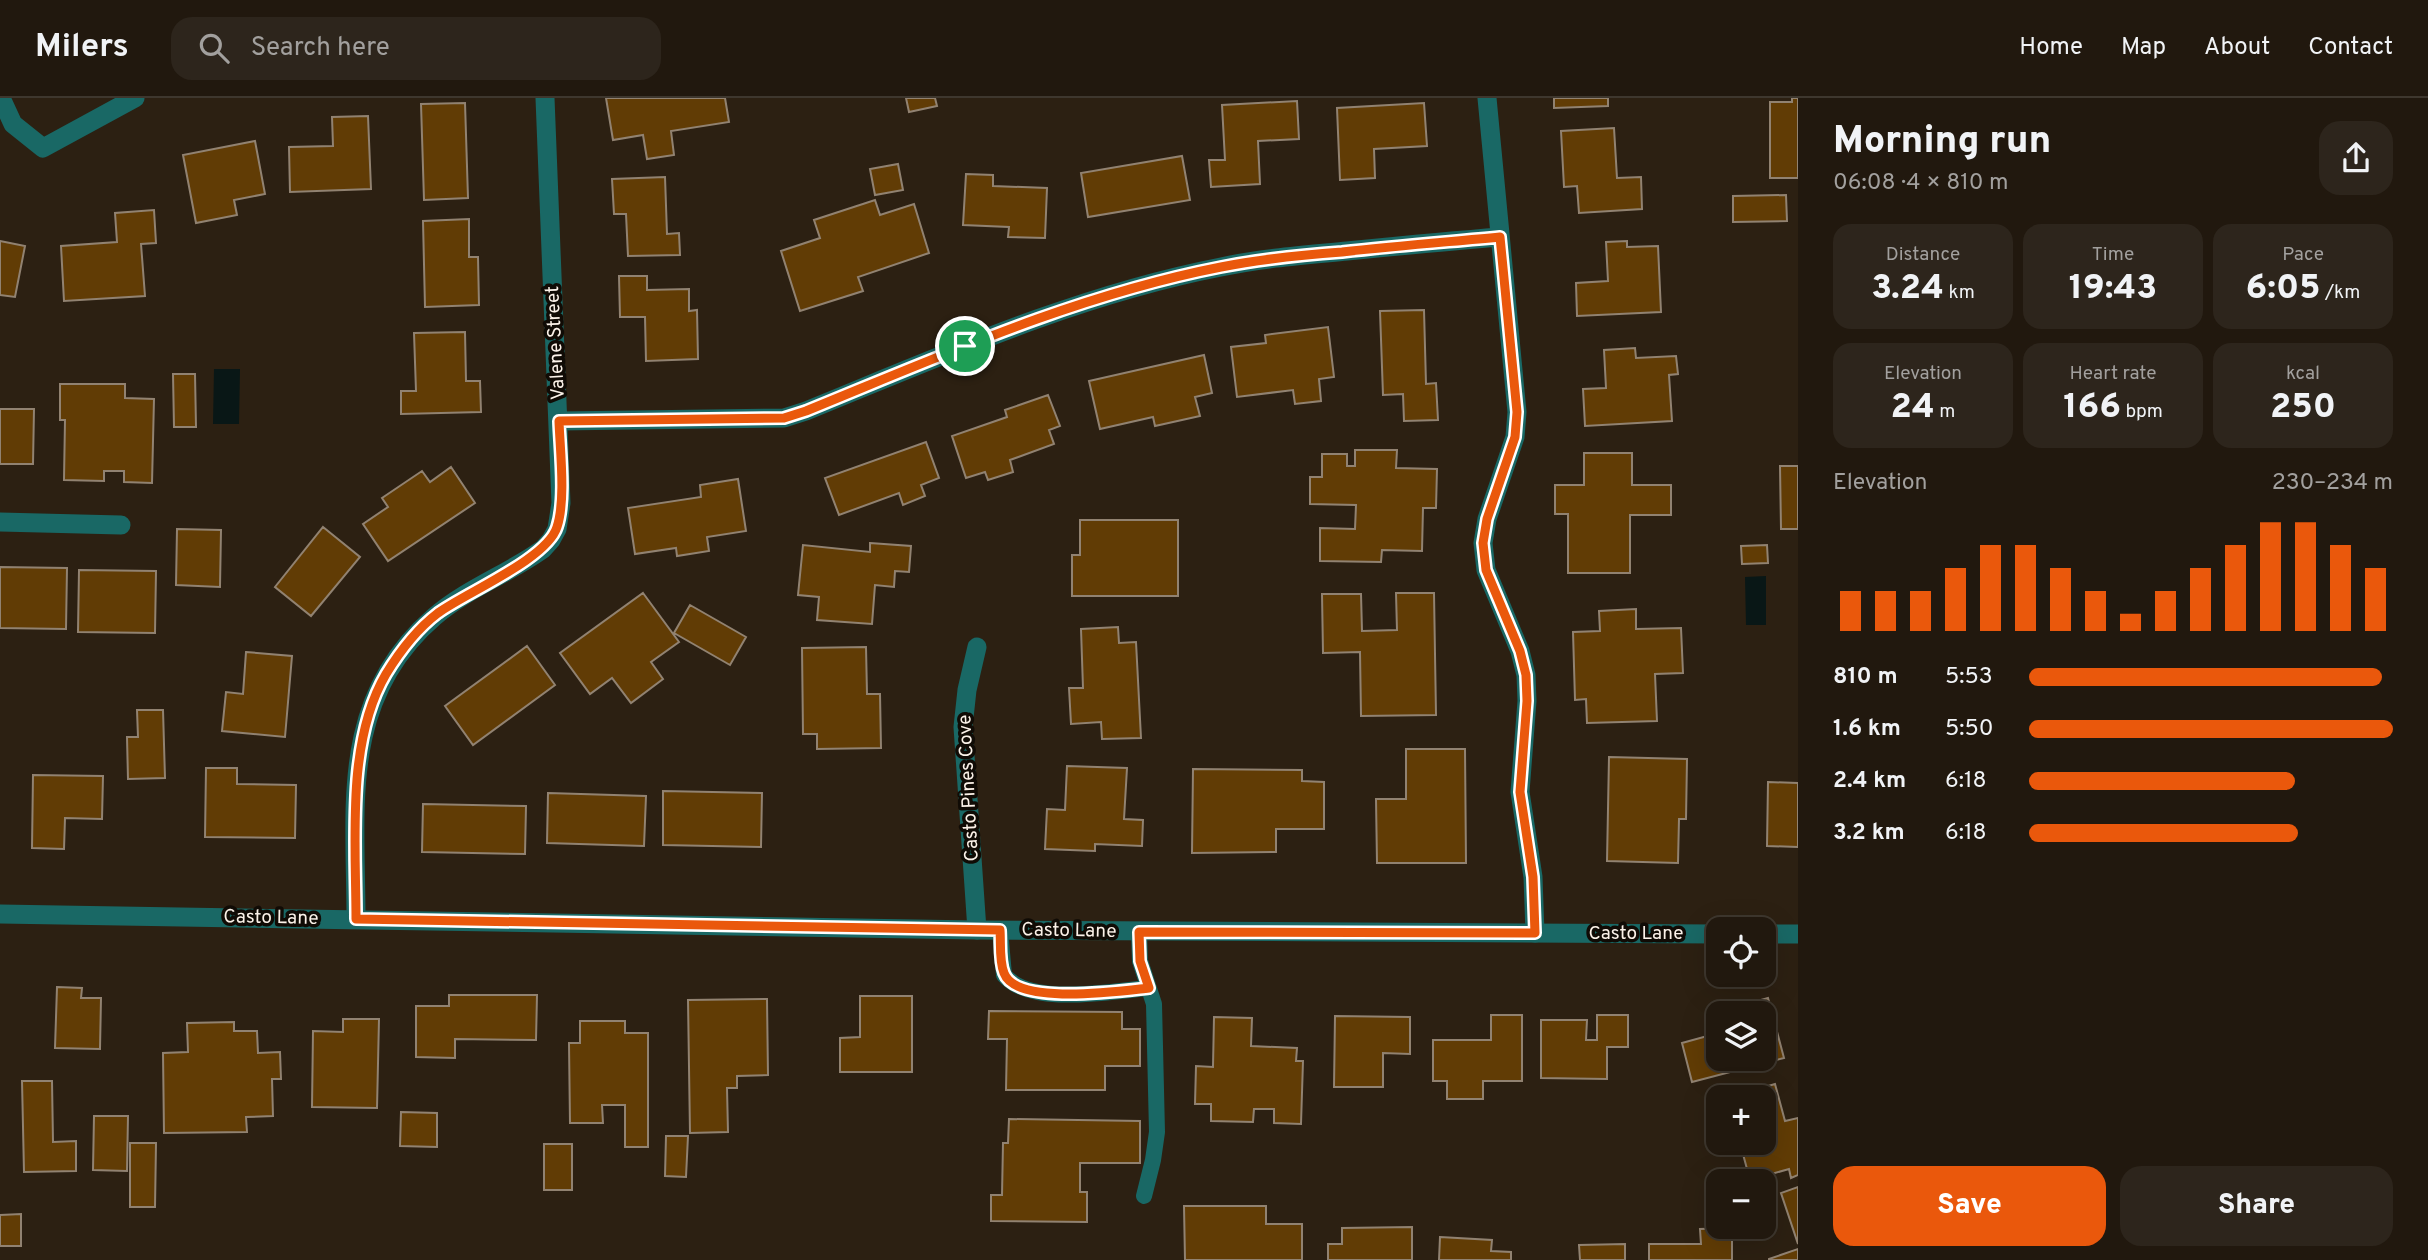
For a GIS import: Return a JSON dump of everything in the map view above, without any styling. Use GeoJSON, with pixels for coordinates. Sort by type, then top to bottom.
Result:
{"type":"FeatureCollection","features":[{"type":"Feature","properties":{"kind":"street"},"geometry":{"type":"LineString","coordinates":[[1,98],[13,124],[43,148],[135,98]]}},
{"type":"Feature","properties":{"kind":"street","name":"Valene Street"},"geometry":{"type":"LineString","coordinates":[[356,919],[357,773],[365,722],[374,698],[400,653],[436,615],[533,556],[551,540],[557,529],[561,503],[559,421],[545,98]]}},
{"type":"Feature","properties":{"kind":"street"},"geometry":{"type":"LineString","coordinates":[[1487,98],[1517,412],[1515,437],[1487,519],[1483,543],[1486,570],[1520,651],[1526,675],[1527,701],[1520,792],[1533,877],[1535,933]]}},
{"type":"Feature","properties":{"kind":"street"},"geometry":{"type":"LineString","coordinates":[[559,421],[784,418],[1046,317],[1188,274],[1276,258],[1500,237]]}},
{"type":"Feature","properties":{"kind":"street"},"geometry":{"type":"LineString","coordinates":[[0,522],[121,524]]}},
{"type":"Feature","properties":{"kind":"street","name":"Casto Pines Cove"},"geometry":{"type":"LineString","coordinates":[[977,647],[967,690],[963,727],[977,930]]}},
{"type":"Feature","properties":{"kind":"street","name":"Casto Lane"},"geometry":{"type":"LineString","coordinates":[[0,914],[1139,932],[1706,934]]}},
{"type":"Feature","properties":{"kind":"street"},"geometry":{"type":"LineString","coordinates":[[1776,934],[1798,934]]}},
{"type":"Feature","properties":{"kind":"lane"},"geometry":{"type":"LineString","coordinates":[[1000,930],[1004,975],[1024,988],[1057,994],[1149,988]]}},
{"type":"Feature","properties":{"kind":"lane"},"geometry":{"type":"LineString","coordinates":[[1139,932],[1140,961],[1154,1004],[1157,1132],[1155,1153],[1144,1196]]}},
{"type":"Feature","properties":{"kind":"shaded area"},"geometry":{"type":"Polygon","coordinates":[[[214,369],[240,369],[239,424],[213,424],[214,369]]]}},
{"type":"Feature","properties":{"kind":"shaded area"},"geometry":{"type":"Polygon","coordinates":[[[1766,576],[1766,625],[1746,625],[1745,577],[1766,576]]]}},
{"type":"Feature","properties":{"kind":"building"},"geometry":{"type":"Polygon","coordinates":[[[606,98],[725,98],[729,122],[671,131],[674,155],[647,159],[643,135],[613,140],[606,98]]]}},
{"type":"Feature","properties":{"kind":"building"},"geometry":{"type":"Polygon","coordinates":[[[906,98],[935,98],[937,106],[909,112],[906,98]]]}},
{"type":"Feature","properties":{"kind":"building"},"geometry":{"type":"Polygon","coordinates":[[[1554,98],[1608,98],[1608,106],[1554,108],[1554,98]]]}},
{"type":"Feature","properties":{"kind":"building"},"geometry":{"type":"Polygon","coordinates":[[[1792,98],[1798,98],[1798,178],[1770,178],[1770,102],[1792,102],[1792,98]]]}},
{"type":"Feature","properties":{"kind":"building"},"geometry":{"type":"Polygon","coordinates":[[[1297,101],[1299,139],[1258,141],[1260,184],[1211,187],[1209,160],[1225,160],[1222,105],[1297,101]]]}},
{"type":"Feature","properties":{"kind":"building"},"geometry":{"type":"Polygon","coordinates":[[[465,103],[468,198],[424,200],[421,104],[465,103]]]}},
{"type":"Feature","properties":{"kind":"building"},"geometry":{"type":"Polygon","coordinates":[[[1424,103],[1427,146],[1374,149],[1375,178],[1340,180],[1337,108],[1424,103]]]}},
{"type":"Feature","properties":{"kind":"building"},"geometry":{"type":"Polygon","coordinates":[[[368,116],[371,189],[290,192],[289,147],[333,146],[332,117],[368,116]]]}},
{"type":"Feature","properties":{"kind":"building"},"geometry":{"type":"Polygon","coordinates":[[[1614,128],[1617,178],[1641,177],[1642,209],[1579,213],[1577,186],[1564,187],[1561,131],[1614,128]]]}},
{"type":"Feature","properties":{"kind":"building"},"geometry":{"type":"Polygon","coordinates":[[[255,141],[265,194],[234,200],[237,215],[196,223],[183,155],[255,141]]]}},
{"type":"Feature","properties":{"kind":"building"},"geometry":{"type":"Polygon","coordinates":[[[1182,156],[1190,200],[1088,217],[1081,173],[1182,156]]]}},
{"type":"Feature","properties":{"kind":"building"},"geometry":{"type":"Polygon","coordinates":[[[898,164],[903,190],[875,195],[870,169],[898,164]]]}},
{"type":"Feature","properties":{"kind":"building"},"geometry":{"type":"Polygon","coordinates":[[[966,174],[993,175],[993,186],[1047,188],[1045,238],[1008,237],[1009,227],[963,225],[966,174]]]}},
{"type":"Feature","properties":{"kind":"building"},"geometry":{"type":"Polygon","coordinates":[[[665,177],[667,234],[679,233],[680,255],[628,256],[626,214],[614,214],[612,179],[665,177]]]}},
{"type":"Feature","properties":{"kind":"building"},"geometry":{"type":"Polygon","coordinates":[[[1786,195],[1787,221],[1733,222],[1733,196],[1786,195]]]}},
{"type":"Feature","properties":{"kind":"building"},"geometry":{"type":"Polygon","coordinates":[[[875,200],[880,215],[914,204],[929,253],[858,277],[863,291],[800,311],[781,251],[820,238],[814,220],[875,200]]]}},
{"type":"Feature","properties":{"kind":"building"},"geometry":{"type":"Polygon","coordinates":[[[154,210],[156,243],[141,244],[145,296],[64,301],[61,246],[117,242],[115,213],[154,210]]]}},
{"type":"Feature","properties":{"kind":"building"},"geometry":{"type":"Polygon","coordinates":[[[469,219],[469,257],[478,257],[479,305],[425,307],[423,221],[469,219]]]}},
{"type":"Feature","properties":{"kind":"building"},"geometry":{"type":"Polygon","coordinates":[[[0,241],[25,246],[15,297],[0,295],[0,241]]]}},
{"type":"Feature","properties":{"kind":"building"},"geometry":{"type":"Polygon","coordinates":[[[1627,241],[1627,247],[1658,246],[1661,312],[1577,316],[1576,283],[1608,281],[1606,242],[1627,241]]]}},
{"type":"Feature","properties":{"kind":"building"},"geometry":{"type":"Polygon","coordinates":[[[619,276],[647,276],[647,290],[689,289],[689,311],[697,310],[698,359],[646,361],[645,317],[620,317],[619,276]]]}},
{"type":"Feature","properties":{"kind":"building"},"geometry":{"type":"Polygon","coordinates":[[[1424,310],[1426,384],[1436,383],[1438,420],[1404,421],[1403,394],[1383,395],[1380,311],[1424,310]]]}},
{"type":"Feature","properties":{"kind":"building"},"geometry":{"type":"Polygon","coordinates":[[[1328,327],[1334,377],[1319,379],[1321,401],[1295,404],[1293,390],[1237,397],[1231,347],[1266,343],[1265,335],[1328,327]]]}},
{"type":"Feature","properties":{"kind":"building"},"geometry":{"type":"Polygon","coordinates":[[[465,332],[466,381],[480,381],[481,412],[401,414],[401,391],[416,391],[414,333],[465,332]]]}},
{"type":"Feature","properties":{"kind":"building"},"geometry":{"type":"Polygon","coordinates":[[[1635,348],[1636,358],[1676,356],[1678,374],[1669,375],[1672,421],[1585,426],[1583,389],[1606,388],[1604,350],[1635,348]]]}},
{"type":"Feature","properties":{"kind":"building"},"geometry":{"type":"Polygon","coordinates":[[[1204,355],[1212,393],[1195,397],[1200,416],[1155,426],[1153,417],[1100,429],[1089,381],[1204,355]]]}},
{"type":"Feature","properties":{"kind":"building"},"geometry":{"type":"Polygon","coordinates":[[[173,374],[195,374],[196,427],[174,427],[173,374]]]}},
{"type":"Feature","properties":{"kind":"building"},"geometry":{"type":"Polygon","coordinates":[[[60,384],[125,384],[125,398],[154,399],[152,483],[124,482],[124,471],[104,471],[104,481],[64,480],[65,420],[60,420],[60,384]]]}},
{"type":"Feature","properties":{"kind":"building"},"geometry":{"type":"Polygon","coordinates":[[[1048,395],[1060,426],[1049,430],[1054,444],[1010,460],[1013,472],[988,480],[985,472],[966,478],[952,436],[1007,417],[1005,410],[1048,395]]]}},
{"type":"Feature","properties":{"kind":"building"},"geometry":{"type":"Polygon","coordinates":[[[0,409],[34,409],[33,464],[0,464],[0,409]]]}},
{"type":"Feature","properties":{"kind":"building"},"geometry":{"type":"Polygon","coordinates":[[[926,442],[939,478],[921,485],[925,496],[903,505],[899,493],[839,515],[825,478],[926,442]]]}},
{"type":"Feature","properties":{"kind":"building"},"geometry":{"type":"Polygon","coordinates":[[[1355,450],[1397,450],[1396,468],[1437,469],[1436,508],[1423,508],[1422,551],[1382,550],[1381,562],[1320,561],[1320,528],[1355,529],[1356,505],[1310,504],[1310,477],[1322,477],[1322,454],[1347,454],[1347,466],[1355,466],[1355,450]]]}},
{"type":"Feature","properties":{"kind":"building"},"geometry":{"type":"Polygon","coordinates":[[[1584,453],[1632,453],[1632,485],[1671,485],[1671,515],[1630,515],[1630,573],[1568,573],[1568,514],[1555,514],[1555,485],[1584,485],[1584,453]]]}},
{"type":"Feature","properties":{"kind":"building"},"geometry":{"type":"Polygon","coordinates":[[[1780,466],[1798,466],[1798,529],[1781,529],[1780,466]]]}},
{"type":"Feature","properties":{"kind":"building"},"geometry":{"type":"Polygon","coordinates":[[[451,467],[475,503],[388,561],[363,524],[388,507],[382,498],[422,471],[430,482],[451,467]]]}},
{"type":"Feature","properties":{"kind":"building"},"geometry":{"type":"Polygon","coordinates":[[[738,479],[746,531],[707,537],[709,551],[677,556],[676,548],[635,554],[628,508],[701,497],[700,485],[738,479]]]}},
{"type":"Feature","properties":{"kind":"building"},"geometry":{"type":"Polygon","coordinates":[[[1080,520],[1178,520],[1178,596],[1072,596],[1072,555],[1080,555],[1080,520]]]}},
{"type":"Feature","properties":{"kind":"building"},"geometry":{"type":"Polygon","coordinates":[[[323,527],[360,557],[311,616],[275,587],[323,527]]]}},
{"type":"Feature","properties":{"kind":"building"},"geometry":{"type":"Polygon","coordinates":[[[177,529],[221,530],[220,587],[176,585],[177,529]]]}},
{"type":"Feature","properties":{"kind":"building"},"geometry":{"type":"Polygon","coordinates":[[[870,543],[911,546],[909,572],[895,571],[894,587],[875,585],[872,624],[817,620],[819,597],[798,595],[803,545],[870,552],[870,543]]]}},
{"type":"Feature","properties":{"kind":"building"},"geometry":{"type":"Polygon","coordinates":[[[1767,545],[1768,563],[1742,564],[1741,546],[1767,545]]]}},
{"type":"Feature","properties":{"kind":"building"},"geometry":{"type":"Polygon","coordinates":[[[0,567],[67,568],[66,629],[0,628],[0,567]]]}},
{"type":"Feature","properties":{"kind":"building"},"geometry":{"type":"Polygon","coordinates":[[[79,570],[156,571],[155,633],[78,632],[79,570]]]}},
{"type":"Feature","properties":{"kind":"building"},"geometry":{"type":"Polygon","coordinates":[[[643,593],[679,642],[651,662],[663,679],[631,703],[612,678],[590,694],[560,653],[643,593]]]}},
{"type":"Feature","properties":{"kind":"building"},"geometry":{"type":"Polygon","coordinates":[[[1396,593],[1434,593],[1436,715],[1361,716],[1360,652],[1323,653],[1322,594],[1361,594],[1362,631],[1397,630],[1396,593]]]}},
{"type":"Feature","properties":{"kind":"building"},"geometry":{"type":"Polygon","coordinates":[[[690,605],[746,637],[730,665],[674,633],[690,605]]]}},
{"type":"Feature","properties":{"kind":"building"},"geometry":{"type":"Polygon","coordinates":[[[1636,609],[1636,629],[1681,628],[1683,673],[1655,674],[1657,721],[1587,723],[1586,699],[1575,700],[1573,632],[1600,631],[1599,611],[1636,609]]]}},
{"type":"Feature","properties":{"kind":"building"},"geometry":{"type":"Polygon","coordinates":[[[1118,627],[1119,643],[1136,642],[1141,738],[1102,739],[1101,722],[1071,724],[1069,688],[1083,688],[1081,629],[1118,627]]]}},
{"type":"Feature","properties":{"kind":"building"},"geometry":{"type":"Polygon","coordinates":[[[527,646],[555,685],[473,745],[445,706],[527,646]]]}},
{"type":"Feature","properties":{"kind":"building"},"geometry":{"type":"Polygon","coordinates":[[[866,647],[867,694],[880,694],[881,748],[817,749],[817,734],[803,734],[802,648],[866,647]]]}},
{"type":"Feature","properties":{"kind":"building"},"geometry":{"type":"Polygon","coordinates":[[[246,652],[292,656],[285,737],[222,731],[226,692],[243,694],[246,652]]]}},
{"type":"Feature","properties":{"kind":"building"},"geometry":{"type":"Polygon","coordinates":[[[137,710],[163,710],[165,778],[128,779],[127,737],[138,737],[137,710]]]}},
{"type":"Feature","properties":{"kind":"building"},"geometry":{"type":"Polygon","coordinates":[[[1406,749],[1465,749],[1466,863],[1377,863],[1376,799],[1406,799],[1406,749]]]}},
{"type":"Feature","properties":{"kind":"building"},"geometry":{"type":"Polygon","coordinates":[[[1609,757],[1687,759],[1686,819],[1679,819],[1678,863],[1607,861],[1609,757]]]}},
{"type":"Feature","properties":{"kind":"building"},"geometry":{"type":"Polygon","coordinates":[[[1067,766],[1127,768],[1124,819],[1143,820],[1142,846],[1095,844],[1095,851],[1045,849],[1047,809],[1065,810],[1067,766]]]}},
{"type":"Feature","properties":{"kind":"building"},"geometry":{"type":"Polygon","coordinates":[[[206,768],[237,768],[237,784],[296,785],[295,838],[205,837],[206,768]]]}},
{"type":"Feature","properties":{"kind":"building"},"geometry":{"type":"Polygon","coordinates":[[[1193,769],[1302,770],[1302,781],[1324,782],[1324,829],[1276,829],[1276,852],[1192,853],[1193,769]]]}},
{"type":"Feature","properties":{"kind":"building"},"geometry":{"type":"Polygon","coordinates":[[[33,775],[103,776],[102,819],[65,818],[64,849],[32,848],[33,775]]]}},
{"type":"Feature","properties":{"kind":"building"},"geometry":{"type":"Polygon","coordinates":[[[1768,782],[1798,783],[1798,847],[1767,846],[1768,782]]]}},
{"type":"Feature","properties":{"kind":"building"},"geometry":{"type":"Polygon","coordinates":[[[663,791],[762,793],[761,847],[663,845],[663,791]]]}},
{"type":"Feature","properties":{"kind":"building"},"geometry":{"type":"Polygon","coordinates":[[[548,793],[646,796],[644,846],[547,843],[548,793]]]}},
{"type":"Feature","properties":{"kind":"building"},"geometry":{"type":"Polygon","coordinates":[[[423,804],[526,806],[525,854],[422,852],[423,804]]]}},
{"type":"Feature","properties":{"kind":"building"},"geometry":{"type":"Polygon","coordinates":[[[57,987],[82,988],[81,998],[101,998],[100,1049],[55,1048],[57,987]]]}},
{"type":"Feature","properties":{"kind":"building"},"geometry":{"type":"Polygon","coordinates":[[[449,995],[537,995],[536,1040],[455,1039],[455,1058],[416,1057],[416,1006],[449,1006],[449,995]]]}},
{"type":"Feature","properties":{"kind":"building"},"geometry":{"type":"Polygon","coordinates":[[[860,996],[912,996],[912,1072],[840,1072],[840,1038],[860,1037],[860,996]]]}},
{"type":"Feature","properties":{"kind":"building"},"geometry":{"type":"Polygon","coordinates":[[[767,999],[768,1075],[737,1076],[737,1088],[727,1088],[728,1132],[690,1133],[688,1000],[767,999]]]}},
{"type":"Feature","properties":{"kind":"building"},"geometry":{"type":"Polygon","coordinates":[[[989,1011],[1122,1012],[1122,1029],[1140,1029],[1140,1066],[1105,1066],[1105,1090],[1006,1090],[1007,1039],[988,1039],[989,1011]]]}},
{"type":"Feature","properties":{"kind":"building"},"geometry":{"type":"Polygon","coordinates":[[[1491,1015],[1522,1015],[1522,1081],[1483,1081],[1483,1099],[1447,1099],[1447,1081],[1433,1081],[1433,1040],[1491,1040],[1491,1015]]]}},
{"type":"Feature","properties":{"kind":"building"},"geometry":{"type":"Polygon","coordinates":[[[1597,1015],[1628,1015],[1628,1047],[1607,1047],[1607,1079],[1541,1078],[1541,1020],[1587,1020],[1586,1040],[1597,1040],[1597,1015]]]}},
{"type":"Feature","properties":{"kind":"building"},"geometry":{"type":"Polygon","coordinates":[[[1335,1016],[1410,1017],[1410,1054],[1383,1053],[1383,1087],[1334,1087],[1335,1016]]]}},
{"type":"Feature","properties":{"kind":"building"},"geometry":{"type":"Polygon","coordinates":[[[1214,1017],[1252,1018],[1251,1046],[1297,1048],[1296,1061],[1303,1061],[1301,1124],[1274,1123],[1274,1109],[1254,1109],[1253,1122],[1211,1121],[1211,1104],[1195,1104],[1196,1066],[1213,1067],[1214,1017]]]}},
{"type":"Feature","properties":{"kind":"building"},"geometry":{"type":"Polygon","coordinates":[[[343,1019],[379,1019],[377,1108],[312,1107],[313,1031],[343,1032],[343,1019]]]}},
{"type":"Feature","properties":{"kind":"building"},"geometry":{"type":"Polygon","coordinates":[[[580,1021],[625,1021],[625,1033],[648,1033],[648,1147],[625,1147],[625,1105],[602,1105],[603,1123],[570,1123],[569,1043],[580,1043],[580,1021]]]}},
{"type":"Feature","properties":{"kind":"building"},"geometry":{"type":"Polygon","coordinates":[[[234,1022],[234,1031],[257,1031],[258,1053],[280,1052],[281,1079],[272,1079],[273,1116],[246,1117],[247,1132],[164,1133],[163,1053],[188,1052],[187,1023],[234,1022]]]}},
{"type":"Feature","properties":{"kind":"building"},"geometry":{"type":"Polygon","coordinates":[[[1776,1028],[1784,1058],[1776,1060],[1776,1028]]]}},
{"type":"Feature","properties":{"kind":"building"},"geometry":{"type":"Polygon","coordinates":[[[1706,1036],[1706,1071],[1734,1071],[1692,1082],[1682,1043],[1706,1036]]]}},
{"type":"Feature","properties":{"kind":"building"},"geometry":{"type":"Polygon","coordinates":[[[22,1081],[52,1081],[53,1142],[76,1141],[76,1171],[24,1172],[22,1081]]]}},
{"type":"Feature","properties":{"kind":"building"},"geometry":{"type":"Polygon","coordinates":[[[1776,1088],[1785,1121],[1798,1118],[1798,1175],[1791,1178],[1789,1169],[1776,1173],[1776,1169],[1747,1169],[1743,1155],[1776,1155],[1776,1088]]]}},
{"type":"Feature","properties":{"kind":"building"},"geometry":{"type":"Polygon","coordinates":[[[401,1112],[437,1113],[437,1147],[400,1146],[401,1112]]]}},
{"type":"Feature","properties":{"kind":"building"},"geometry":{"type":"Polygon","coordinates":[[[94,1116],[128,1116],[127,1171],[93,1170],[94,1116]]]}},
{"type":"Feature","properties":{"kind":"building"},"geometry":{"type":"Polygon","coordinates":[[[1009,1119],[1140,1121],[1140,1163],[1080,1163],[1080,1192],[1087,1192],[1087,1222],[991,1221],[991,1195],[1002,1195],[1003,1143],[1008,1143],[1009,1119]]]}},
{"type":"Feature","properties":{"kind":"building"},"geometry":{"type":"Polygon","coordinates":[[[666,1136],[688,1136],[686,1177],[665,1176],[666,1136]]]}},
{"type":"Feature","properties":{"kind":"building"},"geometry":{"type":"Polygon","coordinates":[[[130,1143],[156,1143],[155,1207],[130,1207],[130,1143]]]}},
{"type":"Feature","properties":{"kind":"building"},"geometry":{"type":"Polygon","coordinates":[[[544,1144],[572,1144],[572,1190],[544,1190],[544,1144]]]}},
{"type":"Feature","properties":{"kind":"building"},"geometry":{"type":"Polygon","coordinates":[[[1798,1187],[1798,1244],[1781,1193],[1798,1187]]]}},
{"type":"Feature","properties":{"kind":"building"},"geometry":{"type":"Polygon","coordinates":[[[1184,1206],[1266,1206],[1266,1224],[1302,1224],[1302,1260],[1185,1260],[1184,1206]]]}},
{"type":"Feature","properties":{"kind":"building"},"geometry":{"type":"Polygon","coordinates":[[[21,1214],[21,1246],[0,1246],[0,1215],[21,1214]]]}},
{"type":"Feature","properties":{"kind":"building"},"geometry":{"type":"Polygon","coordinates":[[[1412,1227],[1412,1260],[1328,1260],[1328,1244],[1342,1244],[1342,1228],[1412,1227]]]}},
{"type":"Feature","properties":{"kind":"building"},"geometry":{"type":"Polygon","coordinates":[[[1700,1229],[1706,1229],[1706,1239],[1732,1239],[1732,1260],[1649,1260],[1649,1244],[1701,1244],[1700,1229]]]}},
{"type":"Feature","properties":{"kind":"building"},"geometry":{"type":"Polygon","coordinates":[[[1440,1237],[1492,1240],[1491,1251],[1511,1252],[1511,1260],[1439,1260],[1440,1237]]]}},
{"type":"Feature","properties":{"kind":"building"},"geometry":{"type":"Polygon","coordinates":[[[1625,1244],[1625,1260],[1580,1260],[1579,1245],[1625,1244]]]}},
{"type":"Feature","properties":{"kind":"building"},"geometry":{"type":"Polygon","coordinates":[[[1798,1249],[1798,1260],[1769,1260],[1769,1259],[1798,1249]]]}},
{"type":"Feature","properties":{"kind":"route"},"geometry":{"type":"LineString","coordinates":[[1500,237],[1517,412],[1515,437],[1487,519],[1483,543],[1486,570],[1520,651],[1528,688],[1520,792],[1533,877],[1535,933],[1139,932],[1140,961],[1149,988],[1057,994],[1024,988],[1004,975],[1000,930],[356,919],[357,773],[365,722],[374,698],[400,653],[416,633],[436,615],[533,556],[551,540],[557,529],[561,503],[559,421],[784,418],[965,346],[1083,304],[1222,266],[1287,257],[1500,237]]}}]}
